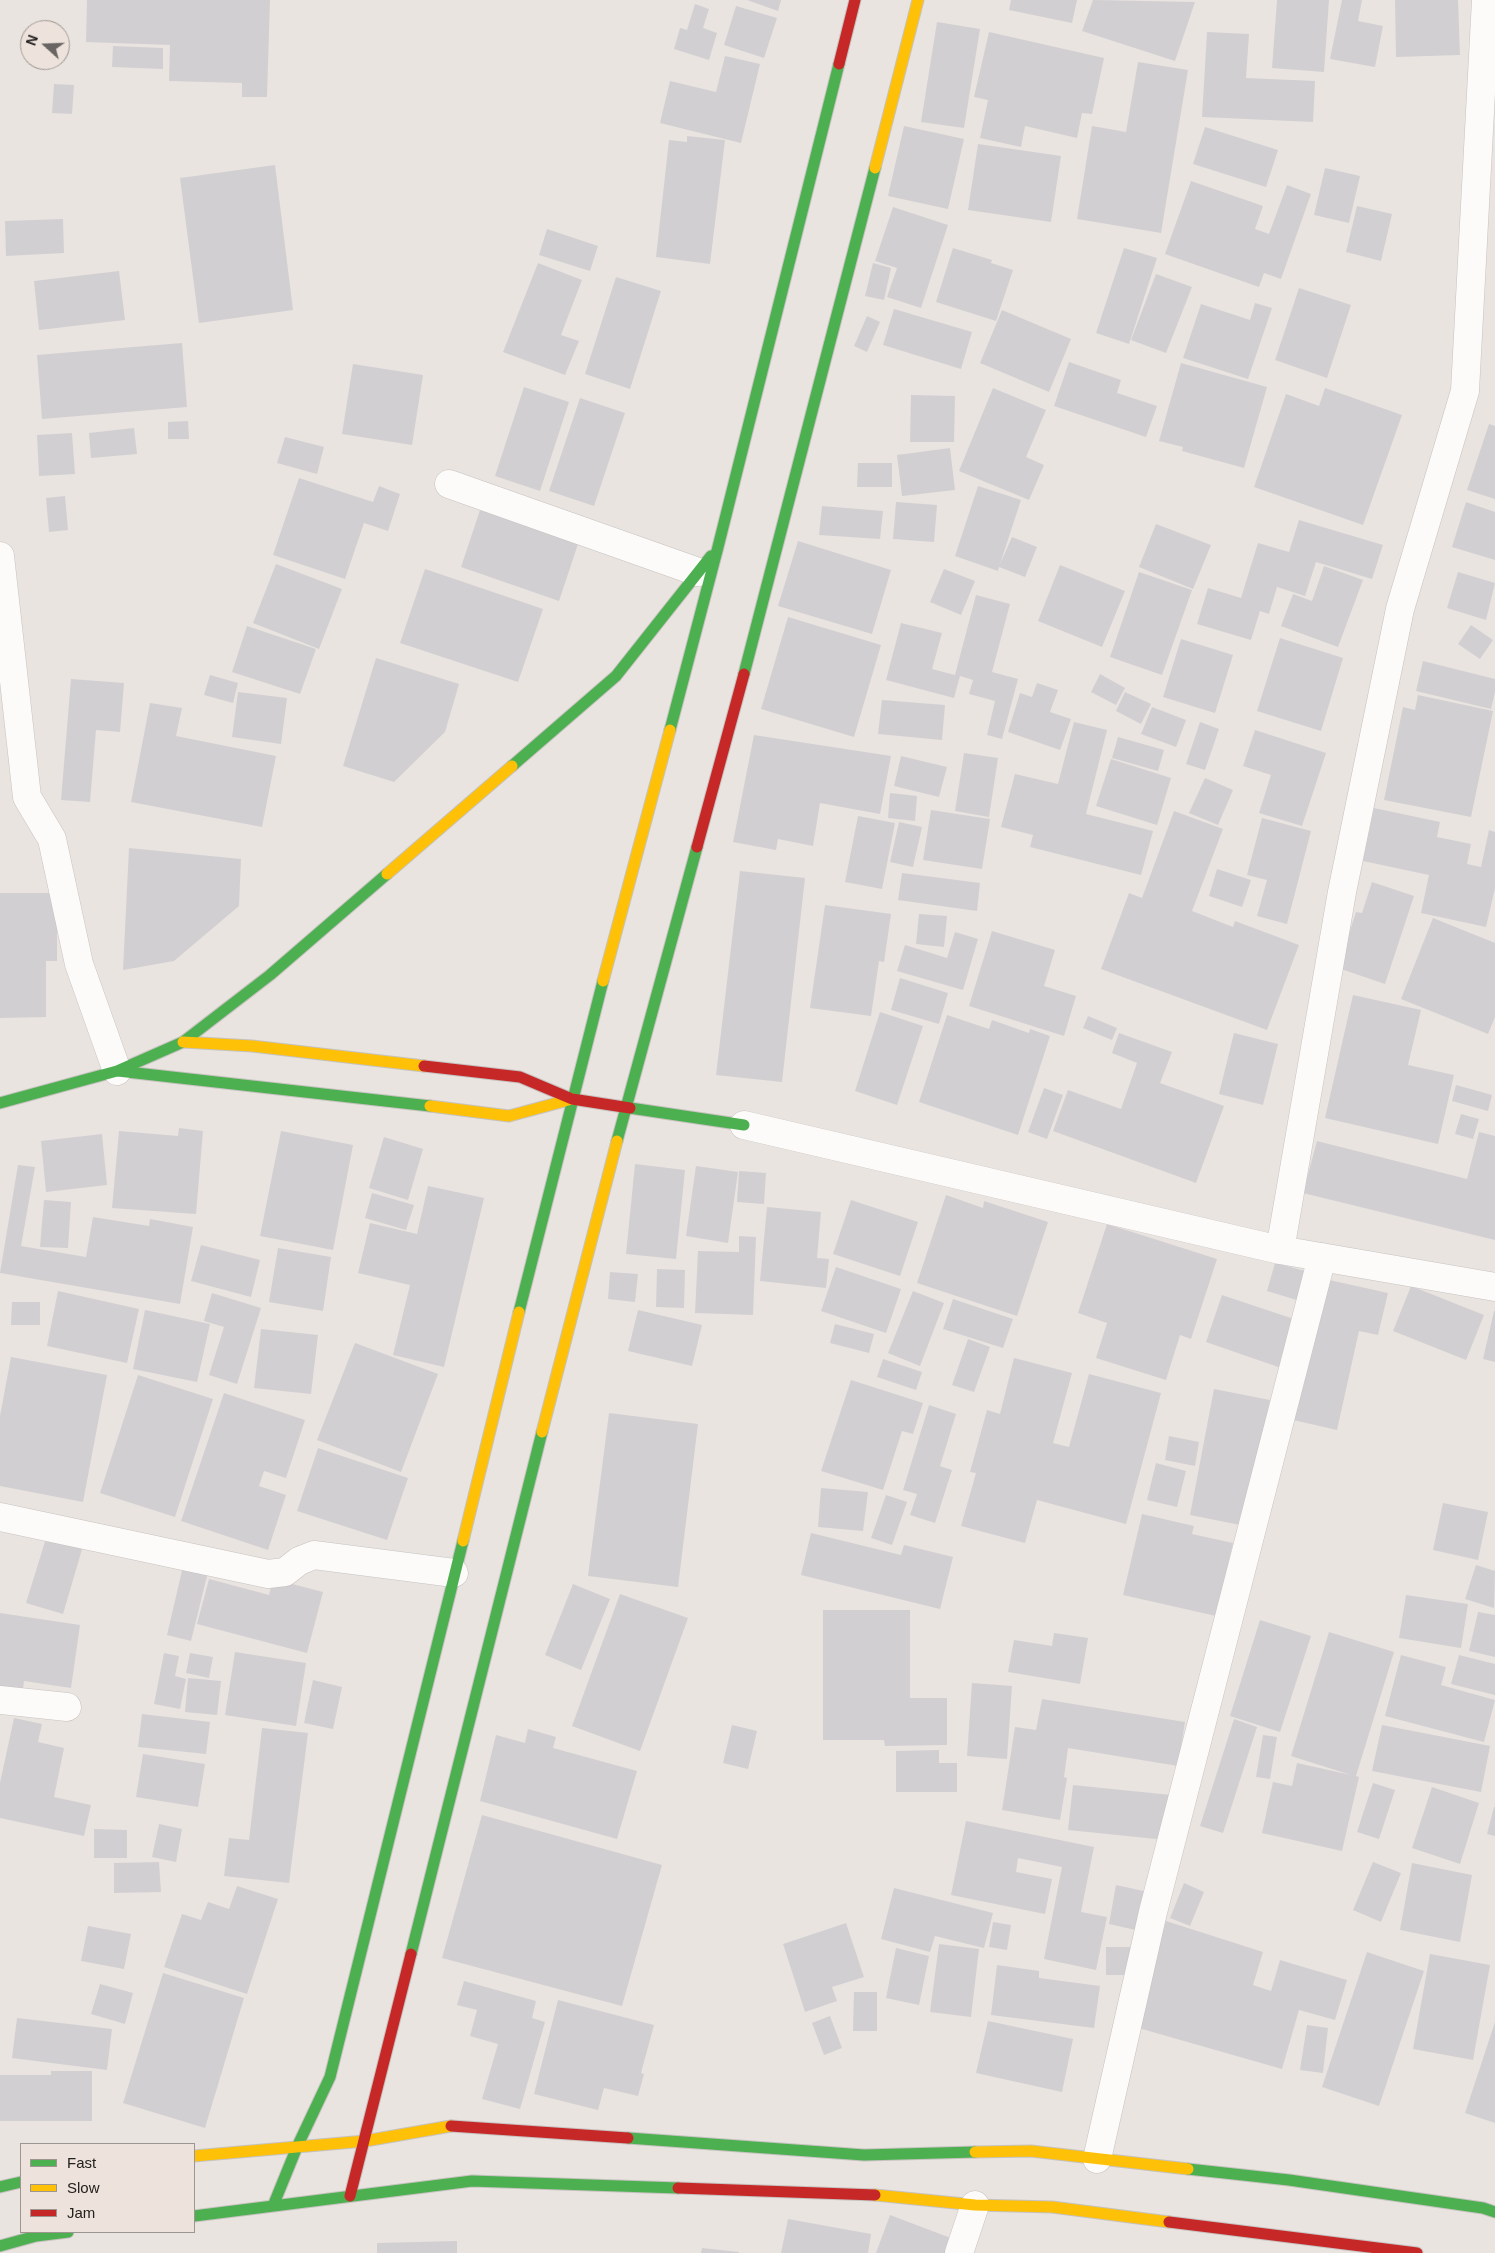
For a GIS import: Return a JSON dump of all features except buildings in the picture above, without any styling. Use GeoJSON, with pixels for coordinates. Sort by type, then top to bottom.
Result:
{"type":"FeatureCollection","features":[{"type":"Feature","properties":{"kind":"main road"},"geometry":{"type":"LineString","coordinates":[[273,2206],[297,2147],[330,2077],[572,1099],[718,547],[855,0]]}},
{"type":"Feature","properties":{"kind":"main road"},"geometry":{"type":"LineString","coordinates":[[350,2196],[590,1241],[732,718],[918,0]]}},
{"type":"Feature","properties":{"kind":"main road"},"geometry":{"type":"LineString","coordinates":[[0,1103],[116,1070],[183,1042],[270,975],[616,676],[718,547]]}},
{"type":"Feature","properties":{"kind":"main road"},"geometry":{"type":"LineString","coordinates":[[183,1042],[252,1046],[520,1077],[572,1099],[744,1125]]}},
{"type":"Feature","properties":{"kind":"main road"},"geometry":{"type":"LineString","coordinates":[[116,1070],[366,1097],[509,1116],[572,1099]]}},
{"type":"Feature","properties":{"kind":"main road"},"geometry":{"type":"LineString","coordinates":[[195,2156],[365,2141],[450,2126],[864,2155],[1031,2151],[1289,2180],[1473,2207],[1495,2212]]}},
{"type":"Feature","properties":{"kind":"main road"},"geometry":{"type":"LineString","coordinates":[[195,2216],[472,2181],[868,2194],[975,2205],[1052,2207],[1417,2253]]}},
{"type":"Feature","properties":{"kind":"main road"},"geometry":{"type":"LineString","coordinates":[[0,2187],[20,2182]]}},
{"type":"Feature","properties":{"kind":"main road"},"geometry":{"type":"LineString","coordinates":[[0,2246],[36,2236],[60,2233]]}},
{"type":"Feature","properties":{"kind":"street"},"geometry":{"type":"LineString","coordinates":[[1280,1250],[1342,892],[1398,619],[1464,391],[1486,0]]}},
{"type":"Feature","properties":{"kind":"street"},"geometry":{"type":"LineString","coordinates":[[449,484],[698,572]]}},
{"type":"Feature","properties":{"kind":"street"},"geometry":{"type":"LineString","coordinates":[[0,556],[27,797],[52,839],[79,964],[116,1070]]}},
{"type":"Feature","properties":{"kind":"street"},"geometry":{"type":"LineString","coordinates":[[744,1125],[1280,1250],[1495,1287]]}},
{"type":"Feature","properties":{"kind":"street"},"geometry":{"type":"LineString","coordinates":[[1097,2158],[1153,1912],[1322,1257]]}},
{"type":"Feature","properties":{"kind":"street"},"geometry":{"type":"LineString","coordinates":[[0,1517],[268,1574],[285,1572],[298,1561],[314,1555],[454,1572]]}},
{"type":"Feature","properties":{"kind":"street"},"geometry":{"type":"LineString","coordinates":[[0,1700],[67,1706]]}},
{"type":"Feature","properties":{"kind":"street"},"geometry":{"type":"LineString","coordinates":[[959,2253],[975,2205]]}},
{"type":"Feature","properties":{"kind":"traffic: fast"},"geometry":{"type":"LineString","coordinates":[[670,730],[718,547],[839,64]]}},
{"type":"Feature","properties":{"kind":"traffic: fast"},"geometry":{"type":"LineString","coordinates":[[744,674],[875,168]]}},
{"type":"Feature","properties":{"kind":"traffic: fast"},"geometry":{"type":"LineString","coordinates":[[512,766],[616,676],[711,556]]}},
{"type":"Feature","properties":{"kind":"traffic: fast"},"geometry":{"type":"LineString","coordinates":[[617,1141],[697,847]]}},
{"type":"Feature","properties":{"kind":"traffic: fast"},"geometry":{"type":"LineString","coordinates":[[0,1103],[117,1071],[183,1042],[270,975],[387,874]]}},
{"type":"Feature","properties":{"kind":"traffic: fast"},"geometry":{"type":"LineString","coordinates":[[519,1312],[603,981]]}},
{"type":"Feature","properties":{"kind":"traffic: fast"},"geometry":{"type":"LineString","coordinates":[[118,1071],[430,1106]]}},
{"type":"Feature","properties":{"kind":"traffic: fast"},"geometry":{"type":"LineString","coordinates":[[630,1108],[744,1125]]}},
{"type":"Feature","properties":{"kind":"traffic: fast"},"geometry":{"type":"LineString","coordinates":[[411,1954],[542,1432]]}},
{"type":"Feature","properties":{"kind":"traffic: fast"},"geometry":{"type":"LineString","coordinates":[[273,2206],[297,2147],[330,2077],[463,1541]]}},
{"type":"Feature","properties":{"kind":"traffic: fast"},"geometry":{"type":"LineString","coordinates":[[628,2138],[864,2155],[975,2152]]}},
{"type":"Feature","properties":{"kind":"traffic: fast"},"geometry":{"type":"LineString","coordinates":[[1188,2169],[1289,2180],[1483,2208],[1495,2212]]}},
{"type":"Feature","properties":{"kind":"traffic: fast"},"geometry":{"type":"LineString","coordinates":[[195,2216],[472,2181],[678,2188]]}},
{"type":"Feature","properties":{"kind":"traffic: fast"},"geometry":{"type":"LineString","coordinates":[[0,2187],[20,2182]]}},
{"type":"Feature","properties":{"kind":"traffic: fast"},"geometry":{"type":"LineString","coordinates":[[0,2246],[36,2236],[60,2233]]}},
{"type":"Feature","properties":{"kind":"traffic: slow"},"geometry":{"type":"LineString","coordinates":[[875,168],[918,0]]}},
{"type":"Feature","properties":{"kind":"traffic: slow"},"geometry":{"type":"LineString","coordinates":[[603,981],[670,730]]}},
{"type":"Feature","properties":{"kind":"traffic: slow"},"geometry":{"type":"LineString","coordinates":[[387,874],[512,766]]}},
{"type":"Feature","properties":{"kind":"traffic: slow"},"geometry":{"type":"LineString","coordinates":[[183,1042],[252,1046],[424,1066]]}},
{"type":"Feature","properties":{"kind":"traffic: slow"},"geometry":{"type":"LineString","coordinates":[[430,1106],[509,1116],[572,1099]]}},
{"type":"Feature","properties":{"kind":"traffic: slow"},"geometry":{"type":"LineString","coordinates":[[542,1432],[617,1141]]}},
{"type":"Feature","properties":{"kind":"traffic: slow"},"geometry":{"type":"LineString","coordinates":[[463,1541],[519,1312]]}},
{"type":"Feature","properties":{"kind":"traffic: slow"},"geometry":{"type":"LineString","coordinates":[[195,2156],[365,2141],[451,2126]]}},
{"type":"Feature","properties":{"kind":"traffic: slow"},"geometry":{"type":"LineString","coordinates":[[975,2152],[1031,2151],[1188,2169]]}},
{"type":"Feature","properties":{"kind":"traffic: slow"},"geometry":{"type":"LineString","coordinates":[[875,2195],[975,2205],[1052,2207],[1169,2222]]}},
{"type":"Feature","properties":{"kind":"traffic: jam"},"geometry":{"type":"LineString","coordinates":[[839,64],[855,0]]}},
{"type":"Feature","properties":{"kind":"traffic: jam"},"geometry":{"type":"LineString","coordinates":[[697,847],[744,674]]}},
{"type":"Feature","properties":{"kind":"traffic: jam"},"geometry":{"type":"LineString","coordinates":[[424,1066],[520,1077],[572,1099],[630,1108]]}},
{"type":"Feature","properties":{"kind":"traffic: jam"},"geometry":{"type":"LineString","coordinates":[[350,2196],[411,1954]]}},
{"type":"Feature","properties":{"kind":"traffic: jam"},"geometry":{"type":"LineString","coordinates":[[451,2126],[628,2138]]}},
{"type":"Feature","properties":{"kind":"traffic: jam"},"geometry":{"type":"LineString","coordinates":[[678,2188],[875,2195]]}},
{"type":"Feature","properties":{"kind":"traffic: jam"},"geometry":{"type":"LineString","coordinates":[[1169,2222],[1417,2253]]}}]}
